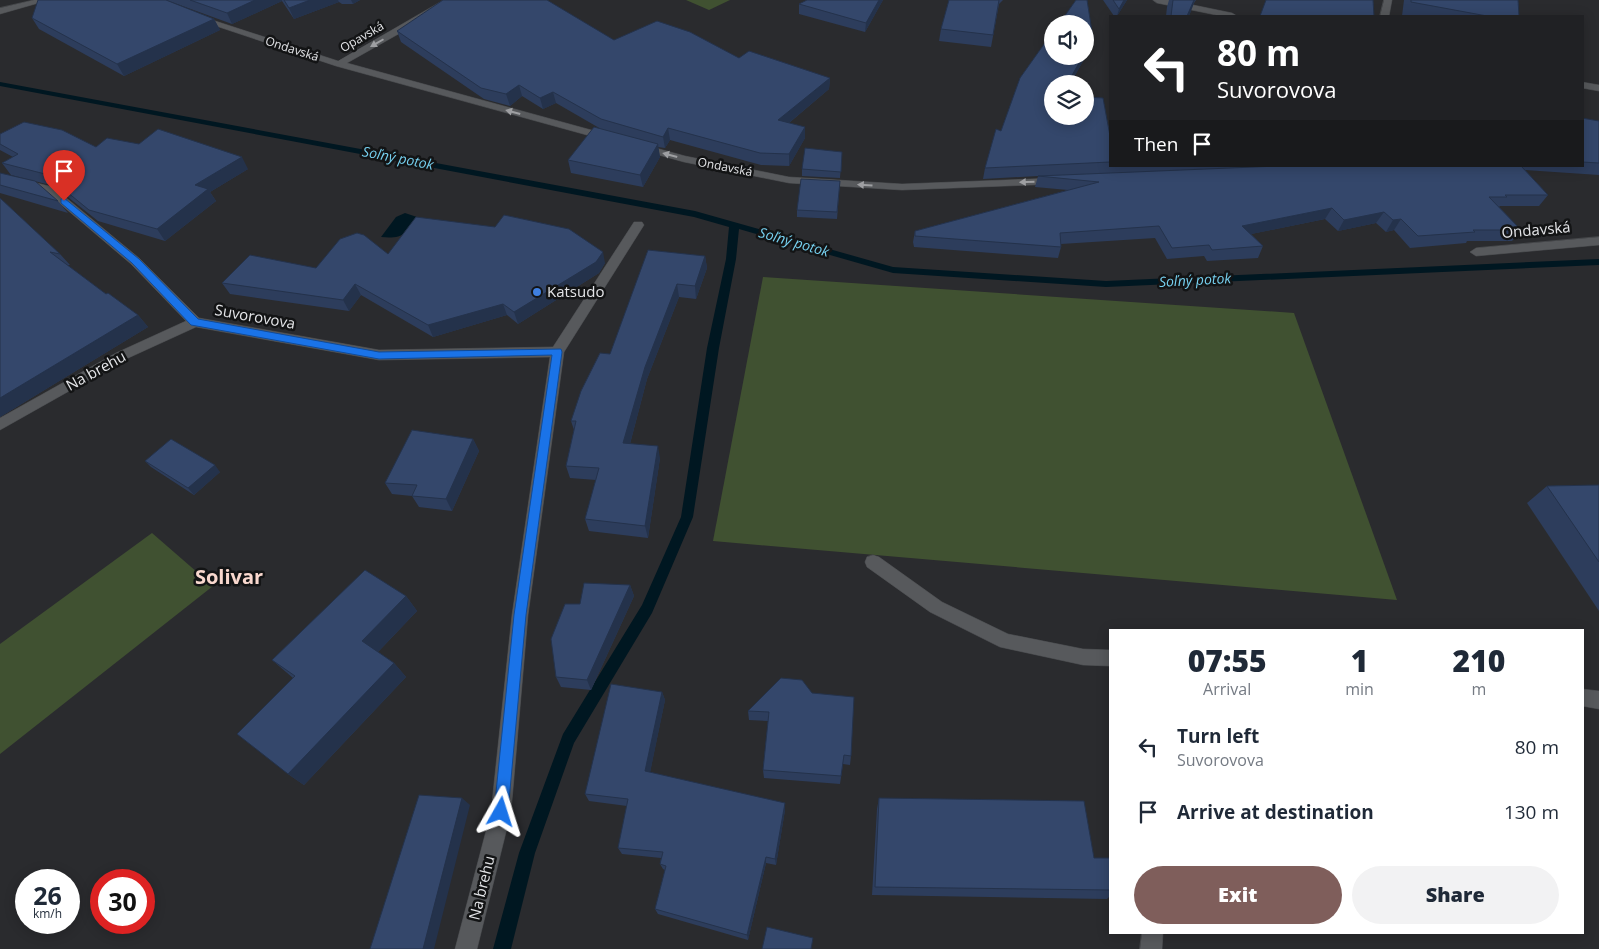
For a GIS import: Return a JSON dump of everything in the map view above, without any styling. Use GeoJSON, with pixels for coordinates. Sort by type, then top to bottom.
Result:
{"type":"FeatureCollection","features":[{"type":"Feature","properties":{"kind":"street"},"geometry":{"type":"LineString","coordinates":[[0,11],[45,0]]}},
{"type":"Feature","properties":{"kind":"street","name":"Opavská"},"geometry":{"type":"LineString","coordinates":[[339,64],[449,0]]}},
{"type":"Feature","properties":{"kind":"street"},"geometry":{"type":"LineString","coordinates":[[1157,0],[1227,15]]}},
{"type":"Feature","properties":{"kind":"street"},"geometry":{"type":"LineString","coordinates":[[1385,15],[1388,0]]}},
{"type":"Feature","properties":{"kind":"street","name":"Ondavská"},"geometry":{"type":"LineString","coordinates":[[193,16],[339,64],[622,142],[684,159],[789,180],[902,187],[1070,180]]}},
{"type":"Feature","properties":{"kind":"street"},"geometry":{"type":"LineString","coordinates":[[1584,85],[1599,88]]}},
{"type":"Feature","properties":{"kind":"street","name":"Suvorovova"},"geometry":{"type":"LineString","coordinates":[[0,177],[50,189],[135,261],[195,322],[379,355],[557,352]]}},
{"type":"Feature","properties":{"kind":"street"},"geometry":{"type":"LineString","coordinates":[[557,352],[638,225]]}},
{"type":"Feature","properties":{"kind":"street","name":"Ondavská"},"geometry":{"type":"LineString","coordinates":[[1476,252],[1599,242]]}},
{"type":"Feature","properties":{"kind":"street","name":"Na brehu"},"geometry":{"type":"LineString","coordinates":[[0,425],[121,356],[195,322]]}},
{"type":"Feature","properties":{"kind":"street","name":"Na brehu"},"geometry":{"type":"LineString","coordinates":[[466,949],[501,812],[520,615],[557,352]]}},
{"type":"Feature","properties":{"kind":"street"},"geometry":{"type":"LineString","coordinates":[[874,562],[936,607],[1006,641],[1083,657],[1109,658]]}},
{"type":"Feature","properties":{"kind":"street"},"geometry":{"type":"LineString","coordinates":[[1584,697],[1599,700]]}},
{"type":"Feature","properties":{"kind":"street"},"geometry":{"type":"LineString","coordinates":[[1151,949],[1153,934]]}},
{"type":"Feature","properties":{"kind":"green space"},"geometry":{"type":"Polygon","coordinates":[[[686,0],[730,0],[709,10],[686,0]]]}},
{"type":"Feature","properties":{"kind":"green space"},"geometry":{"type":"Polygon","coordinates":[[[763,277],[1294,313],[1397,600],[713,541],[763,277]]]}},
{"type":"Feature","properties":{"kind":"green space"},"geometry":{"type":"Polygon","coordinates":[[[152,533],[213,586],[0,754],[0,644],[152,533]]]}},
{"type":"Feature","properties":{"kind":"water"},"geometry":{"type":"Polygon","coordinates":[[[405,213],[417,217],[407,232],[394,237],[381,237],[396,217],[405,213]]]}},
{"type":"Feature","properties":{"kind":"building"},"geometry":{"type":"Polygon","coordinates":[[[38,0],[166,0],[214,19],[117,64],[32,18],[38,0]]]}},
{"type":"Feature","properties":{"kind":"building"},"geometry":{"type":"Polygon","coordinates":[[[190,0],[255,0],[227,13],[190,0]]]}},
{"type":"Feature","properties":{"kind":"building"},"geometry":{"type":"Polygon","coordinates":[[[284,0],[310,0],[289,8],[284,0]]]}},
{"type":"Feature","properties":{"kind":"building"},"geometry":{"type":"Polygon","coordinates":[[[443,0],[547,0],[614,40],[657,21],[690,32],[739,58],[749,51],[830,78],[778,120],[805,127],[789,154],[760,153],[668,128],[663,137],[601,119],[553,92],[540,98],[519,85],[506,94],[481,88],[397,31],[443,0]]]}},
{"type":"Feature","properties":{"kind":"building"},"geometry":{"type":"Polygon","coordinates":[[[807,0],[879,0],[866,23],[799,4],[807,0]]]}},
{"type":"Feature","properties":{"kind":"building"},"geometry":{"type":"Polygon","coordinates":[[[949,0],[999,0],[993,35],[941,29],[949,0]]]}},
{"type":"Feature","properties":{"kind":"building"},"geometry":{"type":"Polygon","coordinates":[[[1076,0],[1087,0],[1089,15],[1065,15],[1076,0]]]}},
{"type":"Feature","properties":{"kind":"building"},"geometry":{"type":"Polygon","coordinates":[[[1113,0],[1124,0],[1119,9],[1113,0]]]}},
{"type":"Feature","properties":{"kind":"building"},"geometry":{"type":"Polygon","coordinates":[[[1173,0],[1194,0],[1187,15],[1171,15],[1173,0]]]}},
{"type":"Feature","properties":{"kind":"building"},"geometry":{"type":"Polygon","coordinates":[[[1266,0],[1373,0],[1374,15],[1260,15],[1266,0]]]}},
{"type":"Feature","properties":{"kind":"building"},"geometry":{"type":"Polygon","coordinates":[[[1411,0],[1518,0],[1519,15],[1482,15],[1411,2],[1411,0]]]}},
{"type":"Feature","properties":{"kind":"building"},"geometry":{"type":"Polygon","coordinates":[[[1044,44],[1044,65],[1078,65],[1072,75],[1044,75],[1044,125],[1094,125],[1094,98],[1103,98],[1109,131],[1109,162],[985,168],[996,129],[1001,131],[1020,78],[1044,44]]]}},
{"type":"Feature","properties":{"kind":"building"},"geometry":{"type":"Polygon","coordinates":[[[1584,118],[1599,121],[1599,163],[1584,162],[1584,118]]]}},
{"type":"Feature","properties":{"kind":"building"},"geometry":{"type":"Polygon","coordinates":[[[24,122],[62,130],[96,147],[107,138],[139,144],[158,129],[242,157],[195,185],[208,189],[157,229],[89,210],[45,174],[2,163],[18,154],[0,144],[0,134],[24,122]]]}},
{"type":"Feature","properties":{"kind":"building"},"geometry":{"type":"Polygon","coordinates":[[[594,127],[658,144],[640,175],[568,160],[594,127]]]}},
{"type":"Feature","properties":{"kind":"building"},"geometry":{"type":"Polygon","coordinates":[[[805,148],[842,152],[841,172],[802,169],[805,148]]]}},
{"type":"Feature","properties":{"kind":"building"},"geometry":{"type":"Polygon","coordinates":[[[1254,167],[1522,167],[1548,195],[1489,197],[1521,230],[1473,230],[1475,232],[1418,236],[1401,219],[1393,220],[1384,212],[1344,220],[1332,208],[1242,226],[1263,246],[1212,250],[1209,245],[1172,248],[1159,226],[1060,233],[1061,247],[915,236],[915,231],[1099,182],[1038,176],[1254,167]]]}},
{"type":"Feature","properties":{"kind":"building"},"geometry":{"type":"Polygon","coordinates":[[[0,173],[35,181],[58,201],[0,185],[0,173]]]}},
{"type":"Feature","properties":{"kind":"building"},"geometry":{"type":"Polygon","coordinates":[[[801,179],[840,181],[837,212],[797,210],[801,179]]]}},
{"type":"Feature","properties":{"kind":"building"},"geometry":{"type":"Polygon","coordinates":[[[0,198],[60,254],[50,252],[106,294],[108,293],[138,315],[0,398],[0,198]]]}},
{"type":"Feature","properties":{"kind":"building"},"geometry":{"type":"Polygon","coordinates":[[[504,215],[569,229],[603,252],[596,262],[514,312],[503,304],[428,325],[355,284],[343,300],[222,283],[250,255],[316,268],[340,239],[357,233],[364,235],[388,254],[416,217],[495,227],[504,215]]]}},
{"type":"Feature","properties":{"kind":"building"},"geometry":{"type":"Polygon","coordinates":[[[648,250],[705,256],[695,286],[677,284],[645,367],[623,443],[658,446],[645,526],[585,519],[599,468],[566,466],[576,421],[571,421],[581,391],[600,353],[610,354],[648,250]]]}},
{"type":"Feature","properties":{"kind":"building"},"geometry":{"type":"Polygon","coordinates":[[[412,430],[473,439],[446,499],[412,496],[417,485],[385,483],[412,430]]]}},
{"type":"Feature","properties":{"kind":"building"},"geometry":{"type":"Polygon","coordinates":[[[171,439],[215,465],[188,488],[145,461],[171,439]]]}},
{"type":"Feature","properties":{"kind":"building"},"geometry":{"type":"Polygon","coordinates":[[[1599,485],[1599,562],[1547,486],[1599,485]]]}},
{"type":"Feature","properties":{"kind":"building"},"geometry":{"type":"Polygon","coordinates":[[[365,570],[406,596],[362,641],[394,663],[288,774],[237,734],[295,676],[272,660],[365,570]]]}},
{"type":"Feature","properties":{"kind":"building"},"geometry":{"type":"Polygon","coordinates":[[[584,583],[630,585],[587,680],[556,677],[551,639],[565,604],[580,604],[584,583]]]}},
{"type":"Feature","properties":{"kind":"building"},"geometry":{"type":"Polygon","coordinates":[[[781,678],[802,680],[812,693],[854,697],[851,756],[844,755],[841,776],[763,770],[769,712],[748,711],[781,678]]]}},
{"type":"Feature","properties":{"kind":"building"},"geometry":{"type":"Polygon","coordinates":[[[611,684],[662,692],[645,771],[785,803],[775,859],[766,857],[747,935],[655,909],[666,866],[660,864],[663,852],[618,848],[628,799],[585,794],[611,684]]]}},
{"type":"Feature","properties":{"kind":"building"},"geometry":{"type":"Polygon","coordinates":[[[419,795],[462,798],[423,949],[370,949],[419,795]]]}},
{"type":"Feature","properties":{"kind":"building"},"geometry":{"type":"Polygon","coordinates":[[[879,798],[1084,801],[1094,858],[1109,858],[1109,890],[875,887],[879,798]]]}},
{"type":"Feature","properties":{"kind":"building"},"geometry":{"type":"Polygon","coordinates":[[[767,927],[813,938],[811,949],[762,949],[767,927]]]}},
{"type":"Feature","properties":{"kind":"waterway","name":"Soľný potok"},"geometry":{"type":"LineString","coordinates":[[0,84],[695,214],[893,270],[1106,284],[1599,262]]}},
{"type":"Feature","properties":{"kind":"waterway"},"geometry":{"type":"LineString","coordinates":[[502,949],[527,853],[568,739],[647,609],[687,517],[713,348],[731,259],[734,226]]}},
{"type":"Feature","properties":{"kind":"place","name":"Katsudo"},"geometry":{"type":"Point","coordinates":[537,292]}},
{"type":"Feature","properties":{"kind":"district","name":"Solivar"},"geometry":{"type":"Point","coordinates":[229,577]}},
{"type":"Feature","properties":{"kind":"route"},"geometry":{"type":"LineString","coordinates":[[64,201],[135,261],[195,322],[379,355],[557,352],[520,615],[501,812]]}}]}
